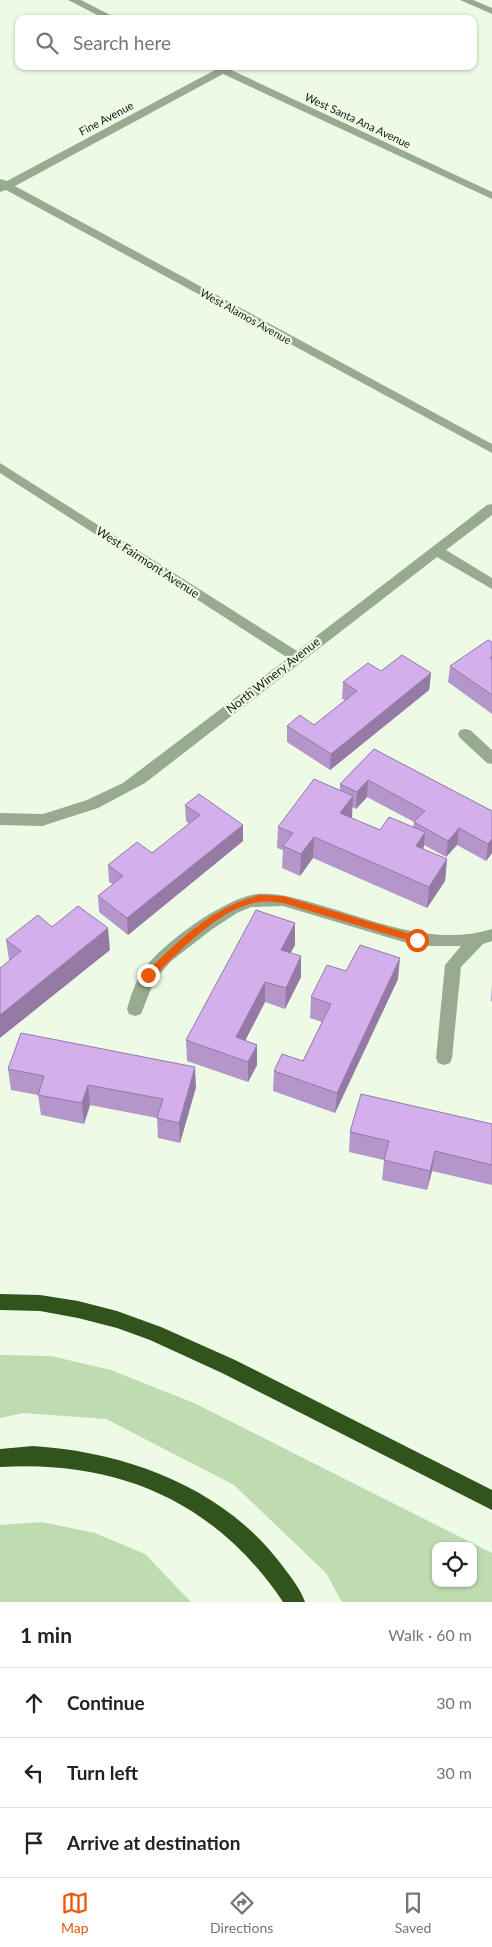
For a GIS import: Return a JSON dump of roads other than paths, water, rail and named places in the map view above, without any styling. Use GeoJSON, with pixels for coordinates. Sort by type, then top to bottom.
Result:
{"type":"FeatureCollection","features":[{"type":"Feature","properties":{"kind":"highway"},"geometry":{"type":"LineString","coordinates":[[0,1302],[17,1301],[81,1310],[131,1325],[162,1337],[217,1361],[492,1500]]}},
{"type":"Feature","properties":{"kind":"highway"},"geometry":{"type":"LineString","coordinates":[[0,1458],[43,1457],[76,1460],[142,1476],[171,1489],[203,1507],[253,1547],[276,1573],[295,1602]]}},
{"type":"Feature","properties":{"kind":"street"},"geometry":{"type":"LineString","coordinates":[[73,0],[105,15]]}},
{"type":"Feature","properties":{"kind":"street"},"geometry":{"type":"LineString","coordinates":[[465,0],[492,11]]}},
{"type":"Feature","properties":{"kind":"street","name":"Fine Avenue"},"geometry":{"type":"LineString","coordinates":[[2,185],[214,70]]}},
{"type":"Feature","properties":{"kind":"street","name":"West Santa Ana Avenue"},"geometry":{"type":"LineString","coordinates":[[222,70],[492,196]]}},
{"type":"Feature","properties":{"kind":"street","name":"West Alamos Avenue"},"geometry":{"type":"LineString","coordinates":[[2,185],[492,449]]}},
{"type":"Feature","properties":{"kind":"street","name":"West Fairmont Avenue"},"geometry":{"type":"LineString","coordinates":[[0,467],[296,656]]}},
{"type":"Feature","properties":{"kind":"street","name":"North Winery Avenue"},"geometry":{"type":"LineString","coordinates":[[0,819],[42,820],[86,807],[126,788],[296,656],[492,508]]}},
{"type":"Feature","properties":{"kind":"street"},"geometry":{"type":"LineString","coordinates":[[436,550],[492,584]]}},
{"type":"Feature","properties":{"kind":"street"},"geometry":{"type":"LineString","coordinates":[[465,734],[492,759]]}},
{"type":"Feature","properties":{"kind":"street"},"geometry":{"type":"LineString","coordinates":[[136,1009],[148,975],[162,962],[223,912],[242,903],[260,898],[283,900],[417,940],[485,938]]}},
{"type":"Feature","properties":{"kind":"street"},"geometry":{"type":"LineString","coordinates":[[444,1058],[453,965],[485,938]]}}]}
